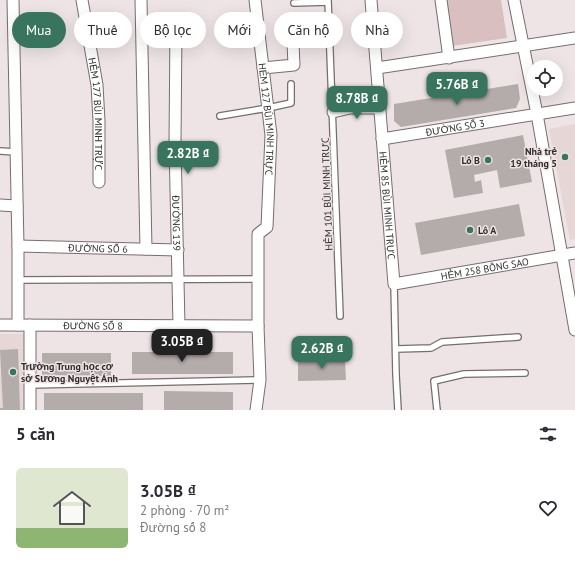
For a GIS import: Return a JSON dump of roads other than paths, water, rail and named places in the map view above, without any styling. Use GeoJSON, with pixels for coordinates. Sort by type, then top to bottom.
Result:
{"type":"FeatureCollection","features":[{"type":"Feature","properties":{"kind":"street"},"geometry":{"type":"LineString","coordinates":[[13,0],[18,246],[18,325]]}},
{"type":"Feature","properties":{"kind":"street","name":"HẺM 177 BÙI MINH TRỰC"},"geometry":{"type":"LineString","coordinates":[[82,0],[98,85],[99,182]]}},
{"type":"Feature","properties":{"kind":"street"},"geometry":{"type":"LineString","coordinates":[[141,0],[146,249]]}},
{"type":"Feature","properties":{"kind":"street","name":"HẺM 127 BÙI MINH TRỰC"},"geometry":{"type":"LineString","coordinates":[[255,0],[271,135],[267,227],[258,234],[258,279]]}},
{"type":"Feature","properties":{"kind":"street","name":"HẺM 85 BÙI MINH TRỰC"},"geometry":{"type":"LineString","coordinates":[[371,0],[394,284]]}},
{"type":"Feature","properties":{"kind":"street"},"geometry":{"type":"LineString","coordinates":[[441,0],[449,58]]}},
{"type":"Feature","properties":{"kind":"street"},"geometry":{"type":"LineString","coordinates":[[514,0],[537,114],[575,330]]}},
{"type":"Feature","properties":{"kind":"street"},"geometry":{"type":"LineString","coordinates":[[377,68],[575,38]]}},
{"type":"Feature","properties":{"kind":"street","name":"ĐƯỜNG 139"},"geometry":{"type":"LineString","coordinates":[[176,48],[175,144],[179,326]]}},
{"type":"Feature","properties":{"kind":"street"},"geometry":{"type":"LineString","coordinates":[[263,68],[294,65],[293,48]]}},
{"type":"Feature","properties":{"kind":"street"},"geometry":{"type":"LineString","coordinates":[[333,112],[350,108],[380,108]]}},
{"type":"Feature","properties":{"kind":"street","name":"ĐƯỜNG SỐ 3"},"geometry":{"type":"LineString","coordinates":[[382,139],[575,108]]}},
{"type":"Feature","properties":{"kind":"street"},"geometry":{"type":"LineString","coordinates":[[0,205],[17,206]]}},
{"type":"Feature","properties":{"kind":"street","name":"ĐƯỜNG SỐ 6"},"geometry":{"type":"LineString","coordinates":[[18,246],[178,250]]}},
{"type":"Feature","properties":{"kind":"street","name":"HẺM 258 BÔNG SAO"},"geometry":{"type":"LineString","coordinates":[[394,284],[575,253]]}},
{"type":"Feature","properties":{"kind":"street"},"geometry":{"type":"LineString","coordinates":[[256,410],[260,380],[258,279]]}},
{"type":"Feature","properties":{"kind":"street","name":"ĐƯỜNG SỐ 8"},"geometry":{"type":"LineString","coordinates":[[0,325],[258,326]]}},
{"type":"Feature","properties":{"kind":"street"},"geometry":{"type":"LineString","coordinates":[[30,325],[30,410]]}},
{"type":"Feature","properties":{"kind":"lane"},"geometry":{"type":"LineString","coordinates":[[294,3],[328,1]]}},
{"type":"Feature","properties":{"kind":"lane","name":"HẺM 101 BÙI MINH TRỰC"},"geometry":{"type":"LineString","coordinates":[[328,1],[340,316]]}},
{"type":"Feature","properties":{"kind":"lane"},"geometry":{"type":"LineString","coordinates":[[220,116],[291,103],[291,84]]}},
{"type":"Feature","properties":{"kind":"lane"},"geometry":{"type":"LineString","coordinates":[[0,151],[16,152]]}},
{"type":"Feature","properties":{"kind":"lane"},"geometry":{"type":"LineString","coordinates":[[18,280],[258,279]]}},
{"type":"Feature","properties":{"kind":"lane","name":"HẺM 85 BÙI MINH TRỰC"},"geometry":{"type":"LineString","coordinates":[[394,284],[398,410]]}},
{"type":"Feature","properties":{"kind":"lane"},"geometry":{"type":"LineString","coordinates":[[396,349],[431,348],[442,342],[518,337]]}},
{"type":"Feature","properties":{"kind":"lane"},"geometry":{"type":"LineString","coordinates":[[438,410],[434,381],[464,374],[525,373]]}},
{"type":"Feature","properties":{"kind":"lane"},"geometry":{"type":"LineString","coordinates":[[30,385],[260,380]]}},
{"type":"Feature","properties":{"kind":"place","name":"Nhà trẻ 19 tháng 5"},"geometry":{"type":"Point","coordinates":[565,157]}},
{"type":"Feature","properties":{"kind":"place","name":"Lô B"},"geometry":{"type":"Point","coordinates":[488,160]}},
{"type":"Feature","properties":{"kind":"place","name":"Lô A"},"geometry":{"type":"Point","coordinates":[470,230]}},
{"type":"Feature","properties":{"kind":"place","name":"Trường Trung học cơ sở Sương Nguyệt Ánh"},"geometry":{"type":"Point","coordinates":[13,372]}}]}
